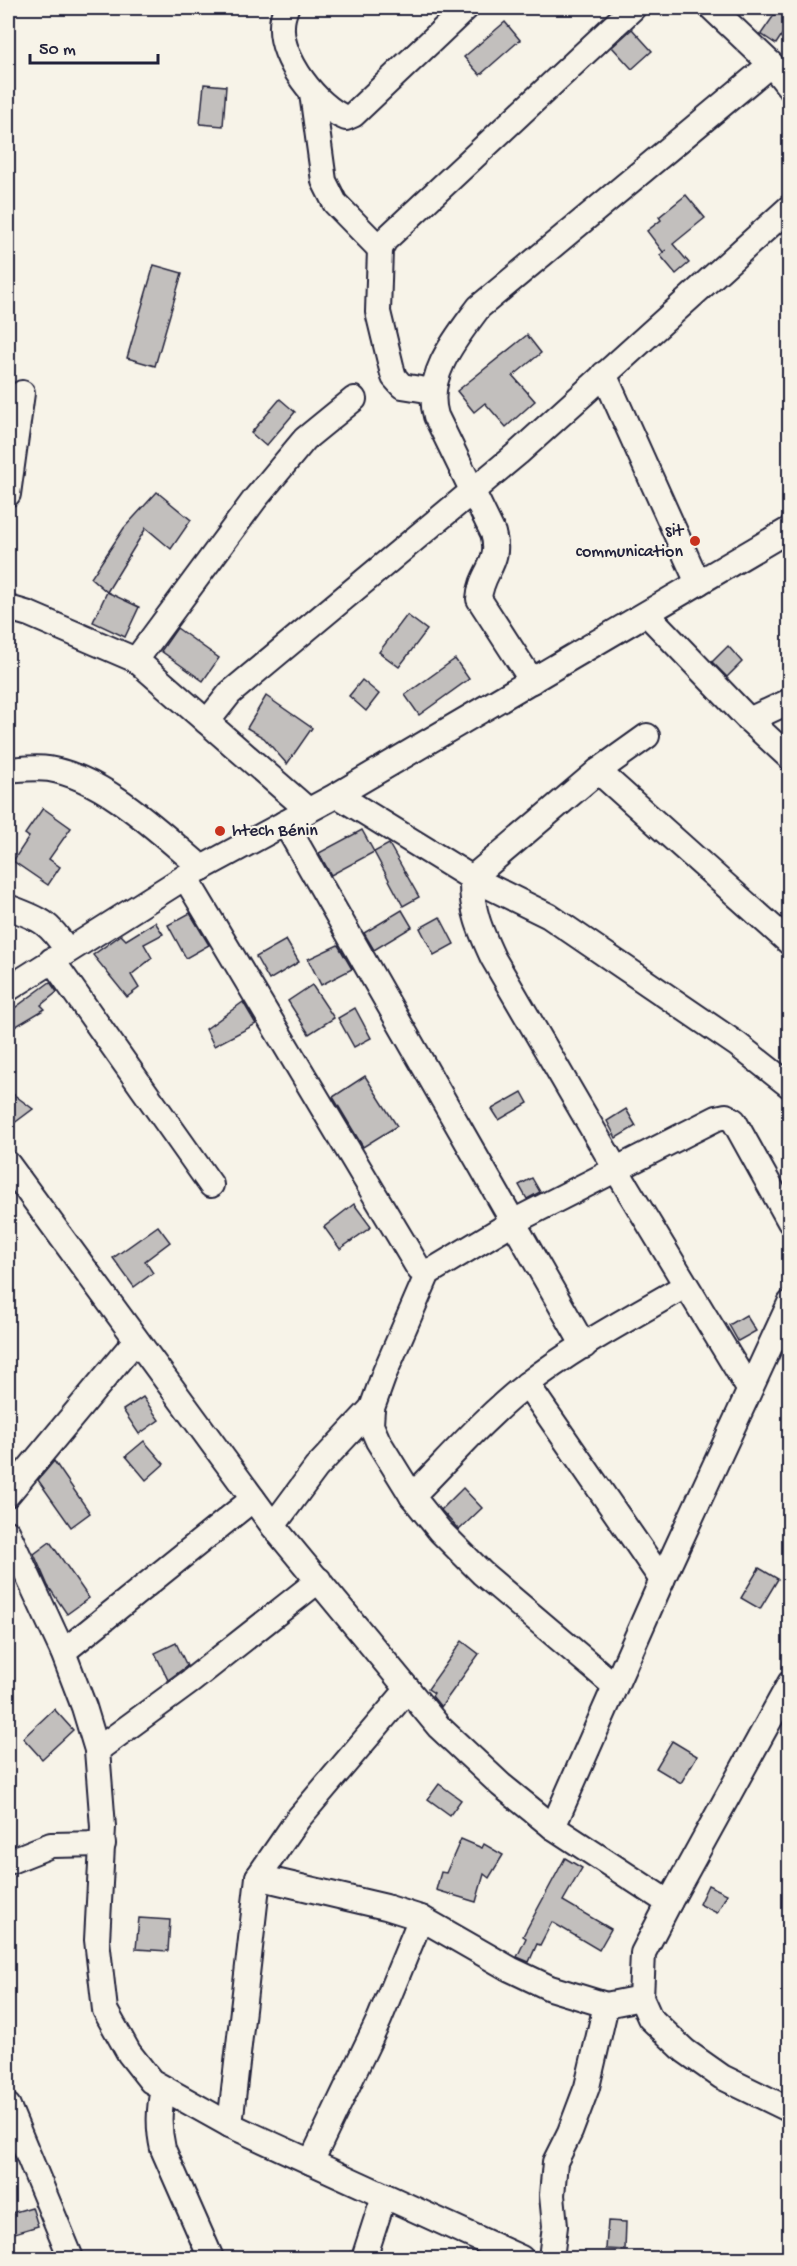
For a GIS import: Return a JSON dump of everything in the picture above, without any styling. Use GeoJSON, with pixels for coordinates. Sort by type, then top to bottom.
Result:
{"type":"FeatureCollection","features":[{"type":"Feature","properties":{"kind":"street"},"geometry":{"type":"LineString","coordinates":[[286,8],[282,27],[287,52],[312,93],[336,114],[346,118],[353,115],[466,8]]}},
{"type":"Feature","properties":{"kind":"street"},"geometry":{"type":"LineString","coordinates":[[433,391],[402,386],[394,377],[378,312],[380,249],[385,240],[633,8]]}},
{"type":"Feature","properties":{"kind":"street"},"geometry":{"type":"LineString","coordinates":[[712,8],[771,64],[789,88]]}},
{"type":"Feature","properties":{"kind":"street"},"geometry":{"type":"LineString","coordinates":[[532,681],[479,598],[480,586],[495,558],[496,546],[493,533],[436,416],[432,402],[439,371],[456,338],[479,307],[771,64]]}},
{"type":"Feature","properties":{"kind":"street"},"geometry":{"type":"LineString","coordinates":[[312,93],[324,181],[335,203],[380,249]]}},
{"type":"Feature","properties":{"kind":"street"},"geometry":{"type":"LineString","coordinates":[[207,722],[230,693],[518,453],[789,207]]}},
{"type":"Feature","properties":{"kind":"street"},"geometry":{"type":"LineString","coordinates":[[604,374],[698,583]]}},
{"type":"Feature","properties":{"kind":"street"},"geometry":{"type":"LineString","coordinates":[[8,494],[22,393]]}},
{"type":"Feature","properties":{"kind":"street"},"geometry":{"type":"LineString","coordinates":[[136,660],[223,540],[305,439],[354,399]]}},
{"type":"Feature","properties":{"kind":"street"},"geometry":{"type":"LineString","coordinates":[[8,989],[194,872],[337,795],[789,529]]}},
{"type":"Feature","properties":{"kind":"street"},"geometry":{"type":"LineString","coordinates":[[8,610],[29,614],[136,660],[308,810]]}},
{"type":"Feature","properties":{"kind":"street"},"geometry":{"type":"LineString","coordinates":[[647,614],[789,758]]}},
{"type":"Feature","properties":{"kind":"street"},"geometry":{"type":"LineString","coordinates":[[749,720],[789,702]]}},
{"type":"Feature","properties":{"kind":"street"},"geometry":{"type":"LineString","coordinates":[[647,736],[598,771],[472,878],[471,898],[478,927],[493,958],[616,1171],[749,1389]]}},
{"type":"Feature","properties":{"kind":"street"},"geometry":{"type":"LineString","coordinates":[[8,770],[47,769],[68,773],[88,782],[128,807],[194,872],[419,1269],[428,1273]]}},
{"type":"Feature","properties":{"kind":"street"},"geometry":{"type":"LineString","coordinates":[[598,771],[789,943]]}},
{"type":"Feature","properties":{"kind":"street"},"geometry":{"type":"LineString","coordinates":[[337,795],[472,878],[513,896],[557,921],[738,1045],[789,1086]]}},
{"type":"Feature","properties":{"kind":"street"},"geometry":{"type":"LineString","coordinates":[[285,823],[584,1346]]}},
{"type":"Feature","properties":{"kind":"street"},"geometry":{"type":"LineString","coordinates":[[8,907],[45,923],[53,929],[59,955],[212,1185]]}},
{"type":"Feature","properties":{"kind":"street"},"geometry":{"type":"LineString","coordinates":[[615,1686],[482,1573],[440,1531],[412,1496],[378,1441],[371,1425],[372,1408],[385,1372],[428,1273],[513,1222],[717,1118],[726,1116],[734,1121],[789,1222]]}},
{"type":"Feature","properties":{"kind":"street"},"geometry":{"type":"LineString","coordinates":[[12,1181],[136,1340],[273,1526],[447,1734],[501,1785],[553,1827],[669,1903]]}},
{"type":"Feature","properties":{"kind":"street"},"geometry":{"type":"LineString","coordinates":[[412,1496],[491,1416],[527,1384],[584,1346],[685,1286]]}},
{"type":"Feature","properties":{"kind":"street"},"geometry":{"type":"LineString","coordinates":[[553,1827],[662,1580],[789,1303]]}},
{"type":"Feature","properties":{"kind":"street"},"geometry":{"type":"LineString","coordinates":[[8,1494],[136,1340]]}},
{"type":"Feature","properties":{"kind":"street"},"geometry":{"type":"LineString","coordinates":[[527,1384],[662,1580]]}},
{"type":"Feature","properties":{"kind":"street"},"geometry":{"type":"LineString","coordinates":[[273,1526],[316,1468],[372,1408]]}},
{"type":"Feature","properties":{"kind":"street"},"geometry":{"type":"LineString","coordinates":[[63,1652],[253,1499]]}},
{"type":"Feature","properties":{"kind":"street"},"geometry":{"type":"LineString","coordinates":[[8,1533],[63,1652],[84,1707],[97,1750],[103,1844],[98,1940],[105,2010],[129,2053],[151,2081],[230,2125],[518,2258]]}},
{"type":"Feature","properties":{"kind":"street"},"geometry":{"type":"LineString","coordinates":[[97,1750],[191,1681],[319,1580]]}},
{"type":"Feature","properties":{"kind":"street"},"geometry":{"type":"LineString","coordinates":[[789,1683],[784,1704],[669,1903],[643,1953],[641,1998],[650,2018],[685,2051],[722,2077],[789,2110]]}},
{"type":"Feature","properties":{"kind":"street"},"geometry":{"type":"LineString","coordinates":[[230,2125],[258,1877],[298,1819],[408,1689]]}},
{"type":"Feature","properties":{"kind":"street"},"geometry":{"type":"LineString","coordinates":[[8,1862],[51,1845],[103,1844]]}},
{"type":"Feature","properties":{"kind":"street"},"geometry":{"type":"LineString","coordinates":[[258,1877],[375,1904],[421,1918],[510,1969],[550,1988],[606,2005],[641,1998]]}},
{"type":"Feature","properties":{"kind":"street"},"geometry":{"type":"LineString","coordinates":[[311,2162],[379,2020],[421,1918]]}},
{"type":"Feature","properties":{"kind":"street"},"geometry":{"type":"LineString","coordinates":[[551,2259],[555,2226],[552,2195],[555,2162],[570,2132],[587,2087],[606,2005]]}},
{"type":"Feature","properties":{"kind":"street"},"geometry":{"type":"LineString","coordinates":[[163,2088],[159,2132],[164,2149],[211,2259]]}},
{"type":"Feature","properties":{"kind":"street"},"geometry":{"type":"LineString","coordinates":[[8,2106],[71,2259]]}},
{"type":"Feature","properties":{"kind":"street"},"geometry":{"type":"LineString","coordinates":[[364,2259],[384,2196]]}},
{"type":"Feature","properties":{"kind":"building"},"geometry":{"type":"Polygon","coordinates":[[[779,8],[789,8],[789,24],[776,44],[761,34],[779,8]]]}},
{"type":"Feature","properties":{"kind":"building"},"geometry":{"type":"Polygon","coordinates":[[[505,22],[520,40],[480,75],[464,57],[505,22]]]}},
{"type":"Feature","properties":{"kind":"building"},"geometry":{"type":"Polygon","coordinates":[[[632,29],[652,51],[632,69],[612,47],[632,29]]]}},
{"type":"Feature","properties":{"kind":"building"},"geometry":{"type":"Polygon","coordinates":[[[204,84],[226,86],[223,126],[200,124],[204,84]]]}},
{"type":"Feature","properties":{"kind":"building"},"geometry":{"type":"Polygon","coordinates":[[[686,195],[705,218],[673,244],[689,263],[676,274],[660,255],[666,250],[663,252],[647,231],[661,220],[659,217],[686,195]]]}},
{"type":"Feature","properties":{"kind":"building"},"geometry":{"type":"Polygon","coordinates":[[[154,265],[182,273],[155,366],[127,358],[154,265]]]}},
{"type":"Feature","properties":{"kind":"building"},"geometry":{"type":"Polygon","coordinates":[[[527,335],[541,353],[513,376],[535,401],[506,427],[485,403],[474,412],[457,391],[527,335]]]}},
{"type":"Feature","properties":{"kind":"building"},"geometry":{"type":"Polygon","coordinates":[[[280,399],[295,412],[266,446],[251,433],[280,399]]]}},
{"type":"Feature","properties":{"kind":"building"},"geometry":{"type":"Polygon","coordinates":[[[157,492],[191,520],[171,549],[146,528],[107,592],[91,578],[124,528],[157,492]]]}},
{"type":"Feature","properties":{"kind":"building"},"geometry":{"type":"Polygon","coordinates":[[[107,592],[139,607],[125,637],[93,622],[107,592]]]}},
{"type":"Feature","properties":{"kind":"building"},"geometry":{"type":"Polygon","coordinates":[[[407,615],[427,630],[399,667],[379,652],[407,615]]]}},
{"type":"Feature","properties":{"kind":"building"},"geometry":{"type":"Polygon","coordinates":[[[177,628],[219,658],[203,681],[161,651],[177,628]]]}},
{"type":"Feature","properties":{"kind":"building"},"geometry":{"type":"Polygon","coordinates":[[[728,646],[742,662],[727,677],[712,662],[728,646]]]}},
{"type":"Feature","properties":{"kind":"building"},"geometry":{"type":"Polygon","coordinates":[[[455,659],[469,679],[419,715],[405,695],[455,659]]]}},
{"type":"Feature","properties":{"kind":"building"},"geometry":{"type":"Polygon","coordinates":[[[362,680],[379,694],[366,711],[349,696],[362,680]]]}},
{"type":"Feature","properties":{"kind":"building"},"geometry":{"type":"Polygon","coordinates":[[[266,696],[312,728],[287,764],[264,738],[247,728],[266,696]]]}},
{"type":"Feature","properties":{"kind":"building"},"geometry":{"type":"Polygon","coordinates":[[[43,808],[71,828],[49,859],[60,867],[48,885],[13,861],[29,837],[25,834],[43,808]]]}},
{"type":"Feature","properties":{"kind":"building"},"geometry":{"type":"Polygon","coordinates":[[[362,830],[374,852],[331,875],[319,853],[362,830]]]}},
{"type":"Feature","properties":{"kind":"building"},"geometry":{"type":"Polygon","coordinates":[[[389,844],[419,897],[403,906],[374,852],[389,844]]]}},
{"type":"Feature","properties":{"kind":"building"},"geometry":{"type":"Polygon","coordinates":[[[402,910],[412,927],[374,950],[364,933],[402,910]]]}},
{"type":"Feature","properties":{"kind":"building"},"geometry":{"type":"Polygon","coordinates":[[[190,913],[209,945],[186,958],[168,925],[190,913]]]}},
{"type":"Feature","properties":{"kind":"building"},"geometry":{"type":"Polygon","coordinates":[[[440,917],[454,944],[434,955],[420,928],[440,917]]]}},
{"type":"Feature","properties":{"kind":"building"},"geometry":{"type":"Polygon","coordinates":[[[155,922],[163,934],[144,944],[152,958],[131,975],[139,988],[127,997],[93,955],[121,935],[126,940],[155,922]]]}},
{"type":"Feature","properties":{"kind":"building"},"geometry":{"type":"Polygon","coordinates":[[[286,940],[299,962],[269,980],[256,957],[286,940]]]}},
{"type":"Feature","properties":{"kind":"building"},"geometry":{"type":"Polygon","coordinates":[[[338,945],[352,969],[321,985],[308,959],[338,945]]]}},
{"type":"Feature","properties":{"kind":"building"},"geometry":{"type":"Polygon","coordinates":[[[50,982],[57,992],[41,1005],[45,1009],[8,1031],[8,1013],[50,982]]]}},
{"type":"Feature","properties":{"kind":"building"},"geometry":{"type":"Polygon","coordinates":[[[312,985],[334,1018],[309,1034],[288,1001],[312,985]]]}},
{"type":"Feature","properties":{"kind":"building"},"geometry":{"type":"Polygon","coordinates":[[[243,1002],[256,1024],[214,1046],[206,1029],[243,1002]]]}},
{"type":"Feature","properties":{"kind":"building"},"geometry":{"type":"Polygon","coordinates":[[[355,1008],[371,1038],[354,1047],[338,1018],[355,1008]]]}},
{"type":"Feature","properties":{"kind":"building"},"geometry":{"type":"Polygon","coordinates":[[[365,1076],[397,1126],[363,1147],[333,1097],[365,1076]]]}},
{"type":"Feature","properties":{"kind":"building"},"geometry":{"type":"Polygon","coordinates":[[[522,1092],[528,1103],[499,1120],[492,1109],[522,1092]]]}},
{"type":"Feature","properties":{"kind":"building"},"geometry":{"type":"Polygon","coordinates":[[[13,1094],[33,1109],[13,1124],[8,1117],[8,1110],[13,1106],[13,1094]]]}},
{"type":"Feature","properties":{"kind":"building"},"geometry":{"type":"Polygon","coordinates":[[[626,1109],[636,1126],[616,1138],[607,1121],[626,1109]]]}},
{"type":"Feature","properties":{"kind":"building"},"geometry":{"type":"Polygon","coordinates":[[[532,1178],[540,1192],[527,1199],[519,1185],[532,1178]]]}},
{"type":"Feature","properties":{"kind":"building"},"geometry":{"type":"Polygon","coordinates":[[[354,1204],[371,1227],[340,1249],[324,1227],[354,1204]]]}},
{"type":"Feature","properties":{"kind":"building"},"geometry":{"type":"Polygon","coordinates":[[[158,1226],[170,1242],[145,1261],[153,1273],[134,1287],[113,1258],[158,1226]]]}},
{"type":"Feature","properties":{"kind":"building"},"geometry":{"type":"Polygon","coordinates":[[[746,1315],[756,1331],[738,1341],[729,1325],[746,1315]]]}},
{"type":"Feature","properties":{"kind":"building"},"geometry":{"type":"Polygon","coordinates":[[[143,1397],[159,1420],[139,1434],[123,1410],[143,1397]]]}},
{"type":"Feature","properties":{"kind":"building"},"geometry":{"type":"Polygon","coordinates":[[[144,1441],[164,1464],[146,1480],[126,1456],[144,1441]]]}},
{"type":"Feature","properties":{"kind":"building"},"geometry":{"type":"Polygon","coordinates":[[[54,1461],[90,1513],[71,1527],[38,1480],[54,1461]]]}},
{"type":"Feature","properties":{"kind":"building"},"geometry":{"type":"Polygon","coordinates":[[[463,1488],[482,1508],[459,1530],[441,1510],[463,1488]]]}},
{"type":"Feature","properties":{"kind":"building"},"geometry":{"type":"Polygon","coordinates":[[[50,1542],[89,1598],[67,1614],[48,1586],[34,1554],[50,1542]]]}},
{"type":"Feature","properties":{"kind":"building"},"geometry":{"type":"Polygon","coordinates":[[[759,1568],[778,1579],[760,1609],[741,1598],[759,1568]]]}},
{"type":"Feature","properties":{"kind":"building"},"geometry":{"type":"Polygon","coordinates":[[[462,1641],[479,1654],[441,1707],[432,1696],[434,1693],[428,1689],[462,1641]]]}},
{"type":"Feature","properties":{"kind":"building"},"geometry":{"type":"Polygon","coordinates":[[[176,1643],[187,1666],[168,1680],[155,1653],[176,1643]]]}},
{"type":"Feature","properties":{"kind":"building"},"geometry":{"type":"Polygon","coordinates":[[[54,1709],[73,1730],[42,1759],[23,1738],[54,1709]]]}},
{"type":"Feature","properties":{"kind":"building"},"geometry":{"type":"Polygon","coordinates":[[[672,1741],[697,1756],[681,1783],[656,1768],[672,1741]]]}},
{"type":"Feature","properties":{"kind":"building"},"geometry":{"type":"Polygon","coordinates":[[[439,1784],[461,1800],[450,1815],[428,1799],[439,1784]]]}},
{"type":"Feature","properties":{"kind":"building"},"geometry":{"type":"Polygon","coordinates":[[[461,1839],[482,1848],[484,1844],[503,1855],[489,1878],[484,1874],[476,1902],[436,1890],[441,1872],[446,1873],[461,1839]]]}},
{"type":"Feature","properties":{"kind":"building"},"geometry":{"type":"Polygon","coordinates":[[[565,1858],[582,1868],[563,1901],[611,1929],[599,1950],[552,1922],[540,1945],[537,1944],[529,1962],[517,1957],[526,1938],[523,1936],[565,1858]]]}},
{"type":"Feature","properties":{"kind":"building"},"geometry":{"type":"Polygon","coordinates":[[[708,1885],[727,1894],[717,1913],[699,1904],[708,1885]]]}},
{"type":"Feature","properties":{"kind":"building"},"geometry":{"type":"Polygon","coordinates":[[[139,1918],[170,1920],[168,1951],[136,1949],[139,1918]]]}},
{"type":"Feature","properties":{"kind":"building"},"geometry":{"type":"Polygon","coordinates":[[[32,2207],[38,2226],[8,2235],[8,2214],[32,2207]]]}},
{"type":"Feature","properties":{"kind":"building"},"geometry":{"type":"Polygon","coordinates":[[[608,2221],[626,2222],[625,2250],[606,2249],[608,2221]]]}},
{"type":"Feature","properties":{"kind":"place","name":"sit communication"},"geometry":{"type":"Point","coordinates":[695,541]}},
{"type":"Feature","properties":{"kind":"place","name":"htech Bénin"},"geometry":{"type":"Point","coordinates":[220,831]}}]}
